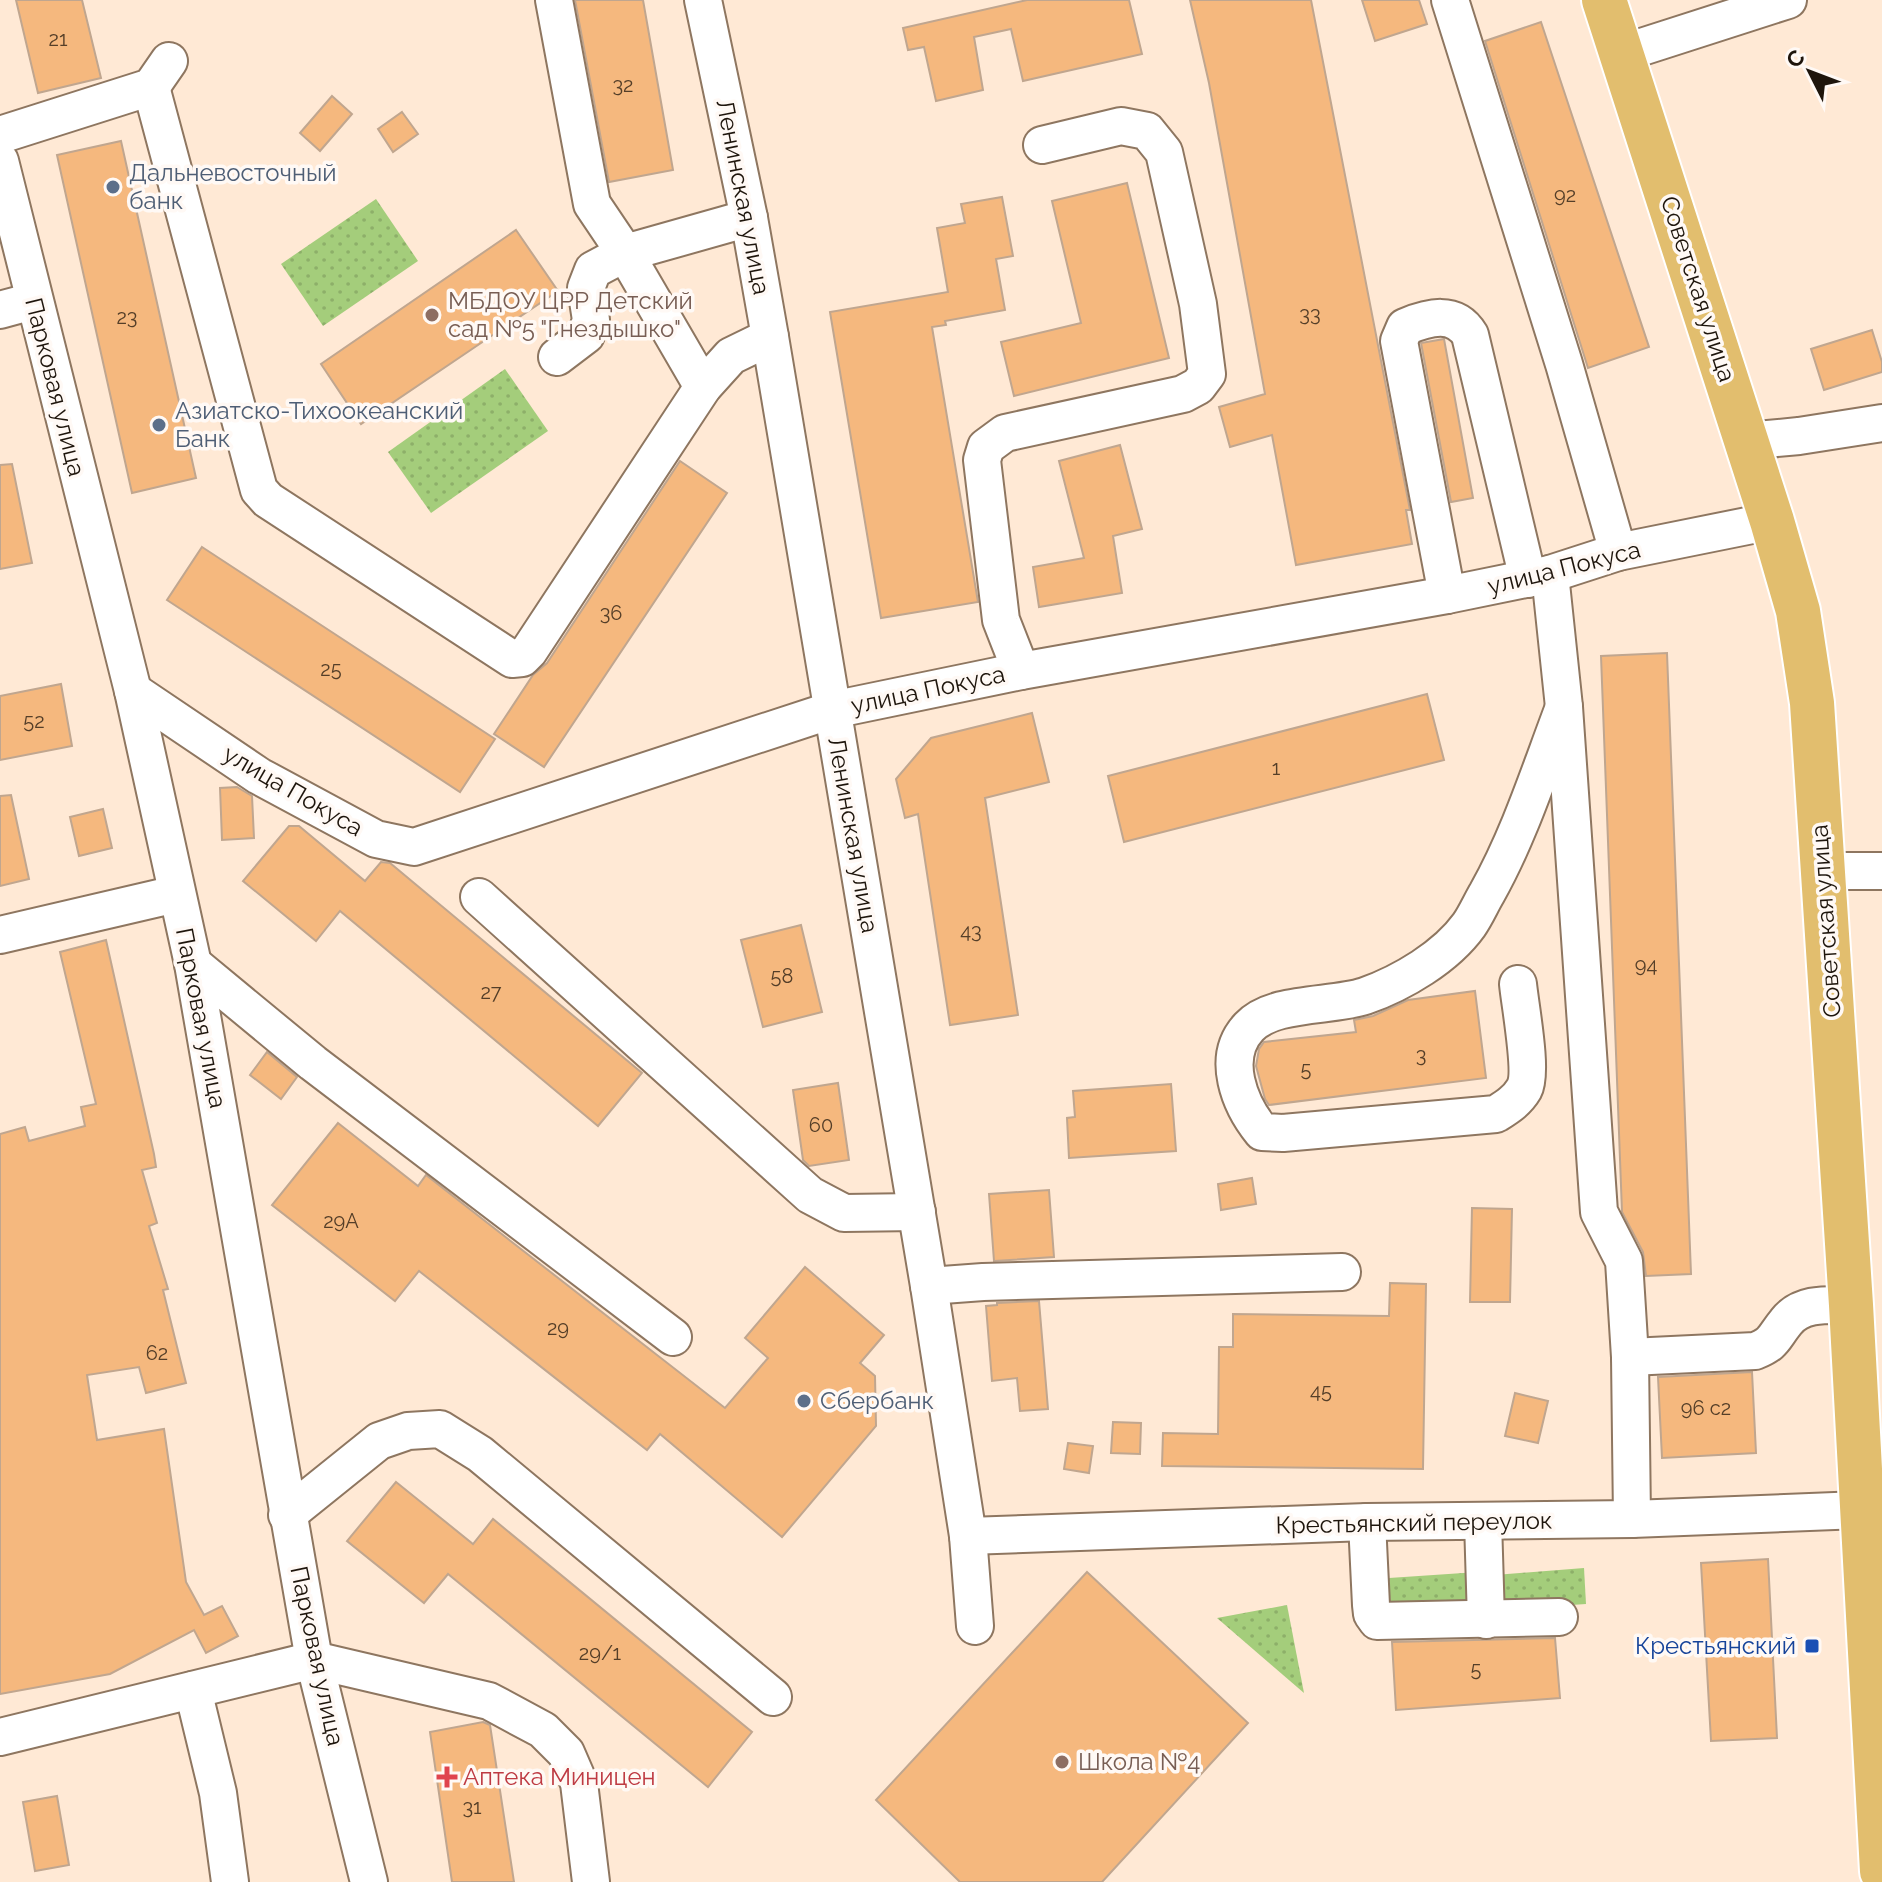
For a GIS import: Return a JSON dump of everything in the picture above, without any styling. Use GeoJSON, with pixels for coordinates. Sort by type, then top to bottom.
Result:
{"type":"FeatureCollection","features":[{"type":"Feature","properties":{"kind":"main road","name":"Советская улица"},"geometry":{"type":"LineString","coordinates":[[1604,0],[1772,521],[1798,611],[1810,688],[1851,1305],[1882,1871]]}},
{"type":"Feature","properties":{"kind":"street"},"geometry":{"type":"LineString","coordinates":[[554,0],[592,204],[625,253],[703,387]]}},
{"type":"Feature","properties":{"kind":"street","name":"Ленинская улица"},"geometry":{"type":"LineString","coordinates":[[703,0],[749,218],[917,1212],[968,1536],[975,1626]]}},
{"type":"Feature","properties":{"kind":"street"},"geometry":{"type":"LineString","coordinates":[[1450,0],[1559,349],[1618,552]]}},
{"type":"Feature","properties":{"kind":"street"},"geometry":{"type":"LineString","coordinates":[[1623,53],[1777,2]]}},
{"type":"Feature","properties":{"kind":"street"},"geometry":{"type":"LineString","coordinates":[[0,135],[160,74],[259,490],[268,500],[512,659],[522,658],[529,651],[703,387],[731,356],[770,337]]}},
{"type":"Feature","properties":{"kind":"street"},"geometry":{"type":"LineString","coordinates":[[1021,671],[1001,620],[982,460],[986,447],[1005,433],[1183,394],[1198,386],[1207,374],[1198,304],[1164,152],[1147,131],[1121,126],[1042,145]]}},
{"type":"Feature","properties":{"kind":"street","name":"Парковая улица"},"geometry":{"type":"LineString","coordinates":[[0,161],[17,306],[133,691],[193,964],[314,1660],[369,1882]]}},
{"type":"Feature","properties":{"kind":"street"},"geometry":{"type":"LineString","coordinates":[[557,357],[586,335],[591,320],[586,288],[593,270],[625,253],[749,218]]}},
{"type":"Feature","properties":{"kind":"street"},"geometry":{"type":"LineString","coordinates":[[1447,595],[1399,341],[1405,327],[1420,321],[1451,318],[1463,324],[1470,335],[1539,577],[1564,707],[1599,1212],[1624,1261],[1630,1357],[1632,1519]]}},
{"type":"Feature","properties":{"kind":"street"},"geometry":{"type":"LineString","coordinates":[[1746,441],[1882,423]]}},
{"type":"Feature","properties":{"kind":"street","name":"улица Покуса"},"geometry":{"type":"LineString","coordinates":[[133,691],[259,776],[376,839],[414,847],[832,710],[1021,671],[1539,577],[1618,552],[1772,521]]}},
{"type":"Feature","properties":{"kind":"street"},"geometry":{"type":"LineString","coordinates":[[1518,984],[1526,1046],[1526,1087],[1513,1103],[1496,1114],[1283,1133],[1262,1132],[1248,1115],[1238,1093],[1237,1045],[1250,1025],[1274,1013],[1364,996],[1392,984],[1443,952],[1469,925],[1505,861],[1564,707]]}},
{"type":"Feature","properties":{"kind":"street"},"geometry":{"type":"LineString","coordinates":[[1823,871],[1882,871]]}},
{"type":"Feature","properties":{"kind":"street"},"geometry":{"type":"LineString","coordinates":[[0,935],[176,894]]}},
{"type":"Feature","properties":{"kind":"street"},"geometry":{"type":"LineString","coordinates":[[479,897],[810,1195],[844,1213],[917,1212]]}},
{"type":"Feature","properties":{"kind":"street"},"geometry":{"type":"LineString","coordinates":[[193,964],[313,1063],[673,1337]]}},
{"type":"Feature","properties":{"kind":"street"},"geometry":{"type":"LineString","coordinates":[[929,1286],[1342,1272]]}},
{"type":"Feature","properties":{"kind":"street"},"geometry":{"type":"LineString","coordinates":[[1630,1357],[1755,1351],[1771,1345],[1788,1318],[1813,1305],[1851,1305]]}},
{"type":"Feature","properties":{"kind":"street"},"geometry":{"type":"LineString","coordinates":[[287,1515],[379,1441],[408,1431],[440,1429],[480,1454],[773,1697]]}},
{"type":"Feature","properties":{"kind":"street","name":"Крестьянский переулок"},"geometry":{"type":"LineString","coordinates":[[968,1536],[1860,1510]]}},
{"type":"Feature","properties":{"kind":"street"},"geometry":{"type":"LineString","coordinates":[[1483,1521],[1486,1620]]}},
{"type":"Feature","properties":{"kind":"street"},"geometry":{"type":"LineString","coordinates":[[1367,1522],[1371,1605],[1377,1621],[1559,1617]]}},
{"type":"Feature","properties":{"kind":"street"},"geometry":{"type":"LineString","coordinates":[[0,1737],[314,1660],[489,1701],[543,1730],[566,1753],[579,1783],[591,1882]]}},
{"type":"Feature","properties":{"kind":"street"},"geometry":{"type":"LineString","coordinates":[[193,1690],[218,1793],[230,1882]]}},
{"type":"Feature","properties":{"kind":"green space"},"geometry":{"type":"Polygon","coordinates":[[[376,199],[418,261],[323,326],[281,264],[376,199]]]}},
{"type":"Feature","properties":{"kind":"green space"},"geometry":{"type":"Polygon","coordinates":[[[505,369],[548,431],[431,513],[388,452],[505,369]]]}},
{"type":"Feature","properties":{"kind":"green space"},"geometry":{"type":"Polygon","coordinates":[[[1584,1568],[1586,1604],[1498,1610],[1495,1575],[1584,1568]]]}},
{"type":"Feature","properties":{"kind":"green space"},"geometry":{"type":"Polygon","coordinates":[[[1478,1572],[1480,1608],[1391,1614],[1389,1578],[1478,1572]]]}},
{"type":"Feature","properties":{"kind":"green space"},"geometry":{"type":"Polygon","coordinates":[[[1287,1605],[1304,1693],[1217,1618],[1287,1605]]]}},
{"type":"Feature","properties":{"kind":"building"},"geometry":{"type":"Polygon","coordinates":[[[16,0],[82,0],[101,78],[38,93],[16,0]]]}},
{"type":"Feature","properties":{"kind":"building"},"geometry":{"type":"Polygon","coordinates":[[[575,0],[643,0],[673,170],[609,182],[575,0]]]}},
{"type":"Feature","properties":{"kind":"building"},"geometry":{"type":"Polygon","coordinates":[[[1027,0],[1129,0],[1142,54],[1023,81],[1011,29],[974,37],[983,90],[936,101],[924,47],[908,50],[903,28],[1027,0]]]}},
{"type":"Feature","properties":{"kind":"building"},"geometry":{"type":"Polygon","coordinates":[[[1190,0],[1311,0],[1410,510],[1406,510],[1412,544],[1296,565],[1272,435],[1230,447],[1219,407],[1265,394],[1209,83],[1190,0]]]}},
{"type":"Feature","properties":{"kind":"building"},"geometry":{"type":"Polygon","coordinates":[[[1362,0],[1419,0],[1427,24],[1375,41],[1362,0]]]}},
{"type":"Feature","properties":{"kind":"building"},"geometry":{"type":"Polygon","coordinates":[[[1541,22],[1649,347],[1588,368],[1485,41],[1541,22]]]}},
{"type":"Feature","properties":{"kind":"building"},"geometry":{"type":"Polygon","coordinates":[[[332,96],[352,114],[320,151],[300,133],[332,96]]]}},
{"type":"Feature","properties":{"kind":"building"},"geometry":{"type":"Polygon","coordinates":[[[402,112],[418,134],[393,152],[378,129],[402,112]]]}},
{"type":"Feature","properties":{"kind":"building"},"geometry":{"type":"Polygon","coordinates":[[[121,141],[196,478],[132,493],[57,155],[121,141]]]}},
{"type":"Feature","properties":{"kind":"building"},"geometry":{"type":"Polygon","coordinates":[[[1127,183],[1169,358],[1014,396],[1001,342],[1081,323],[1052,201],[1127,183]]]}},
{"type":"Feature","properties":{"kind":"building"},"geometry":{"type":"Polygon","coordinates":[[[1002,197],[1013,256],[996,259],[1005,310],[945,321],[946,325],[932,327],[978,602],[881,618],[830,312],[948,292],[937,228],[965,223],[961,204],[1002,197]]]}},
{"type":"Feature","properties":{"kind":"building"},"geometry":{"type":"Polygon","coordinates":[[[516,230],[558,291],[361,424],[321,364],[516,230]]]}},
{"type":"Feature","properties":{"kind":"building"},"geometry":{"type":"Polygon","coordinates":[[[1872,330],[1882,372],[1824,390],[1811,349],[1872,330]]]}},
{"type":"Feature","properties":{"kind":"building"},"geometry":{"type":"Polygon","coordinates":[[[1444,339],[1473,498],[1451,502],[1421,343],[1444,339]]]}},
{"type":"Feature","properties":{"kind":"building"},"geometry":{"type":"Polygon","coordinates":[[[1120,445],[1142,529],[1113,536],[1122,593],[1039,607],[1033,567],[1084,558],[1059,461],[1120,445]]]}},
{"type":"Feature","properties":{"kind":"building"},"geometry":{"type":"Polygon","coordinates":[[[680,461],[727,493],[544,767],[494,734],[533,675],[547,663],[680,461]]]}},
{"type":"Feature","properties":{"kind":"building"},"geometry":{"type":"Polygon","coordinates":[[[12,464],[32,563],[0,569],[0,465],[12,464]]]}},
{"type":"Feature","properties":{"kind":"building"},"geometry":{"type":"Polygon","coordinates":[[[202,547],[495,739],[460,792],[167,600],[202,547]]]}},
{"type":"Feature","properties":{"kind":"building"},"geometry":{"type":"Polygon","coordinates":[[[1667,653],[1691,1274],[1646,1276],[1643,1252],[1622,1212],[1601,656],[1667,653]]]}},
{"type":"Feature","properties":{"kind":"building"},"geometry":{"type":"Polygon","coordinates":[[[61,684],[72,746],[0,760],[0,696],[61,684]]]}},
{"type":"Feature","properties":{"kind":"building"},"geometry":{"type":"Polygon","coordinates":[[[1427,694],[1444,760],[1124,842],[1108,776],[1427,694]]]}},
{"type":"Feature","properties":{"kind":"building"},"geometry":{"type":"Polygon","coordinates":[[[1032,713],[1049,782],[985,798],[1018,1015],[950,1025],[918,814],[905,818],[896,779],[931,738],[1032,713]]]}},
{"type":"Feature","properties":{"kind":"building"},"geometry":{"type":"Polygon","coordinates":[[[237,787],[252,796],[254,838],[222,840],[220,788],[237,787]]]}},
{"type":"Feature","properties":{"kind":"building"},"geometry":{"type":"Polygon","coordinates":[[[11,795],[29,879],[0,886],[0,796],[11,795]]]}},
{"type":"Feature","properties":{"kind":"building"},"geometry":{"type":"Polygon","coordinates":[[[103,809],[112,848],[79,856],[70,817],[103,809]]]}},
{"type":"Feature","properties":{"kind":"building"},"geometry":{"type":"Polygon","coordinates":[[[289,826],[299,826],[365,881],[381,862],[390,863],[642,1073],[598,1126],[340,911],[316,941],[243,881],[289,826]]]}},
{"type":"Feature","properties":{"kind":"building"},"geometry":{"type":"Polygon","coordinates":[[[801,925],[822,1012],[763,1027],[741,940],[801,925]]]}},
{"type":"Feature","properties":{"kind":"building"},"geometry":{"type":"Polygon","coordinates":[[[106,940],[154,1154],[156,1167],[142,1170],[157,1223],[149,1226],[168,1289],[163,1290],[186,1383],[146,1393],[139,1367],[87,1375],[97,1440],[164,1429],[186,1582],[204,1615],[222,1606],[238,1636],[206,1653],[194,1630],[110,1674],[0,1694],[0,1134],[25,1127],[29,1141],[85,1126],[81,1107],[96,1104],[60,952],[106,940]]]}},
{"type":"Feature","properties":{"kind":"building"},"geometry":{"type":"Polygon","coordinates":[[[1475,991],[1486,1078],[1269,1105],[1265,1099],[1256,1066],[1259,1049],[1264,1042],[1356,1032],[1354,1020],[1373,1016],[1408,1000],[1475,991]]]}},
{"type":"Feature","properties":{"kind":"building"},"geometry":{"type":"Polygon","coordinates":[[[267,1052],[297,1077],[281,1099],[250,1075],[267,1052]]]}},
{"type":"Feature","properties":{"kind":"building"},"geometry":{"type":"Polygon","coordinates":[[[838,1083],[849,1160],[809,1166],[803,1160],[793,1090],[838,1083]]]}},
{"type":"Feature","properties":{"kind":"building"},"geometry":{"type":"Polygon","coordinates":[[[1171,1084],[1176,1151],[1069,1158],[1067,1118],[1075,1117],[1073,1091],[1171,1084]]]}},
{"type":"Feature","properties":{"kind":"building"},"geometry":{"type":"Polygon","coordinates":[[[338,1123],[418,1186],[426,1175],[725,1408],[768,1358],[745,1338],[805,1267],[884,1335],[860,1363],[875,1376],[876,1426],[782,1537],[660,1434],[647,1450],[419,1271],[395,1301],[272,1205],[338,1123]]]}},
{"type":"Feature","properties":{"kind":"building"},"geometry":{"type":"Polygon","coordinates":[[[1252,1178],[1256,1204],[1221,1210],[1218,1184],[1252,1178]]]}},
{"type":"Feature","properties":{"kind":"building"},"geometry":{"type":"Polygon","coordinates":[[[1049,1190],[1054,1257],[994,1261],[989,1194],[1049,1190]]]}},
{"type":"Feature","properties":{"kind":"building"},"geometry":{"type":"Polygon","coordinates":[[[1472,1208],[1512,1209],[1510,1302],[1470,1302],[1472,1208]]]}},
{"type":"Feature","properties":{"kind":"building"},"geometry":{"type":"Polygon","coordinates":[[[1390,1283],[1426,1284],[1423,1469],[1162,1466],[1163,1433],[1218,1434],[1219,1347],[1233,1347],[1233,1314],[1389,1316],[1390,1283]]]}},
{"type":"Feature","properties":{"kind":"building"},"geometry":{"type":"Polygon","coordinates":[[[1039,1301],[1048,1409],[1020,1411],[1017,1378],[992,1381],[986,1306],[1039,1301]]]}},
{"type":"Feature","properties":{"kind":"building"},"geometry":{"type":"Polygon","coordinates":[[[1752,1372],[1756,1453],[1662,1458],[1658,1377],[1752,1372]]]}},
{"type":"Feature","properties":{"kind":"building"},"geometry":{"type":"Polygon","coordinates":[[[1515,1393],[1548,1401],[1538,1443],[1505,1436],[1515,1393]]]}},
{"type":"Feature","properties":{"kind":"building"},"geometry":{"type":"Polygon","coordinates":[[[1113,1422],[1141,1423],[1140,1454],[1111,1453],[1113,1422]]]}},
{"type":"Feature","properties":{"kind":"building"},"geometry":{"type":"Polygon","coordinates":[[[1068,1443],[1093,1446],[1089,1473],[1064,1469],[1068,1443]]]}},
{"type":"Feature","properties":{"kind":"building"},"geometry":{"type":"Polygon","coordinates":[[[396,1482],[473,1544],[493,1519],[752,1732],[708,1787],[448,1574],[424,1603],[347,1541],[396,1482]]]}},
{"type":"Feature","properties":{"kind":"building"},"geometry":{"type":"Polygon","coordinates":[[[1768,1559],[1777,1738],[1711,1741],[1701,1563],[1768,1559]]]}},
{"type":"Feature","properties":{"kind":"building","name":"Школа №4"},"geometry":{"type":"Polygon","coordinates":[[[1087,1572],[1248,1723],[1102,1882],[960,1882],[876,1800],[1087,1572]]]}},
{"type":"Feature","properties":{"kind":"building"},"geometry":{"type":"Polygon","coordinates":[[[1555,1638],[1560,1698],[1396,1710],[1392,1642],[1555,1638]]]}},
{"type":"Feature","properties":{"kind":"building"},"geometry":{"type":"Polygon","coordinates":[[[483,1722],[490,1725],[514,1882],[452,1882],[430,1732],[483,1722]]]}},
{"type":"Feature","properties":{"kind":"building"},"geometry":{"type":"Polygon","coordinates":[[[57,1796],[69,1865],[35,1871],[23,1802],[57,1796]]]}},
{"type":"Feature","properties":{"kind":"place","name":"Дальневосточный банк"},"geometry":{"type":"Point","coordinates":[113,187]}},
{"type":"Feature","properties":{"kind":"place","name":"МБДОУ ЦРР Детский сад №5 \"Гнездышко\""},"geometry":{"type":"Point","coordinates":[432,315]}},
{"type":"Feature","properties":{"kind":"place","name":"Азиатско-Тихоокеанский Банк"},"geometry":{"type":"Point","coordinates":[159,425]}},
{"type":"Feature","properties":{"kind":"place","name":"Сбербанк"},"geometry":{"type":"Point","coordinates":[804,1401]}},
{"type":"Feature","properties":{"kind":"place","name":"Крестьянский"},"geometry":{"type":"Point","coordinates":[1812,1646]}},
{"type":"Feature","properties":{"kind":"place","name":"Школа №4"},"geometry":{"type":"Point","coordinates":[1062,1762]}},
{"type":"Feature","properties":{"kind":"place","name":"Аптека Миницен"},"geometry":{"type":"Point","coordinates":[447,1777]}}]}
